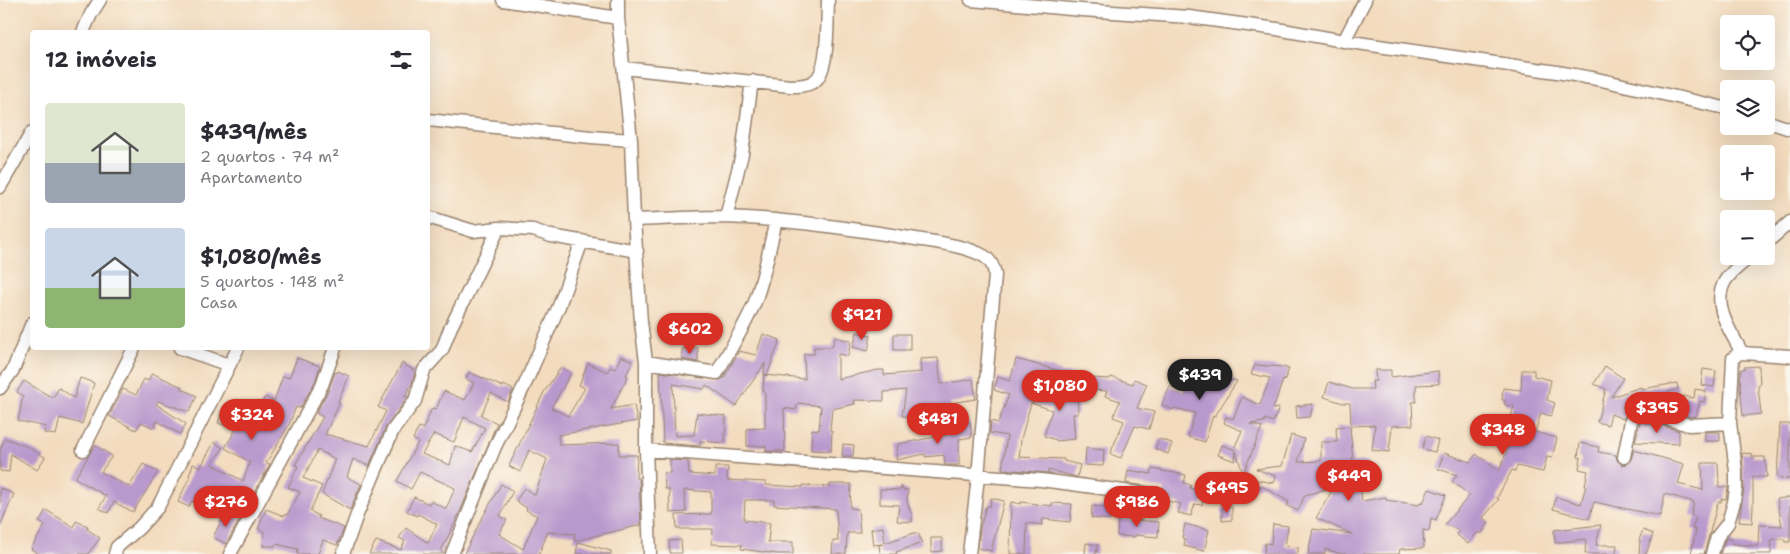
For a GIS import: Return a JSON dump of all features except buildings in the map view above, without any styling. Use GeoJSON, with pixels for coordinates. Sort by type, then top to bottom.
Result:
{"type":"FeatureCollection","features":[{"type":"Feature","properties":{"kind":"street"},"geometry":{"type":"LineString","coordinates":[[84,30],[100,0]]}},
{"type":"Feature","properties":{"kind":"street"},"geometry":{"type":"LineString","coordinates":[[504,0],[618,18]]}},
{"type":"Feature","properties":{"kind":"street"},"geometry":{"type":"LineString","coordinates":[[618,0],[618,18],[631,140],[634,220],[641,322],[646,362],[646,450],[650,554]]}},
{"type":"Feature","properties":{"kind":"street"},"geometry":{"type":"LineString","coordinates":[[624,68],[790,86],[815,82],[822,72],[828,0]]}},
{"type":"Feature","properties":{"kind":"street"},"geometry":{"type":"LineString","coordinates":[[971,0],[1189,17],[1277,29],[1344,41],[1557,72],[1720,107]]}},
{"type":"Feature","properties":{"kind":"street"},"geometry":{"type":"LineString","coordinates":[[1344,41],[1365,0]]}},
{"type":"Feature","properties":{"kind":"street"},"geometry":{"type":"LineString","coordinates":[[726,218],[742,154],[752,81]]}},
{"type":"Feature","properties":{"kind":"street"},"geometry":{"type":"LineString","coordinates":[[430,120],[631,140]]}},
{"type":"Feature","properties":{"kind":"street"},"geometry":{"type":"LineString","coordinates":[[1775,124],[1790,129]]}},
{"type":"Feature","properties":{"kind":"street"},"geometry":{"type":"LineString","coordinates":[[0,187],[30,135]]}},
{"type":"Feature","properties":{"kind":"street"},"geometry":{"type":"LineString","coordinates":[[430,218],[473,231],[499,228],[533,230],[551,236],[637,251]]}},
{"type":"Feature","properties":{"kind":"street"},"geometry":{"type":"LineString","coordinates":[[634,220],[726,218],[776,220],[854,229],[940,243],[973,252],[984,257],[994,266],[995,275],[978,477],[969,554]]}},
{"type":"Feature","properties":{"kind":"street"},"geometry":{"type":"LineString","coordinates":[[646,362],[717,373],[737,334],[743,327],[756,299],[776,220]]}},
{"type":"Feature","properties":{"kind":"street"},"geometry":{"type":"LineString","coordinates":[[1775,235],[1790,222]]}},
{"type":"Feature","properties":{"kind":"street"},"geometry":{"type":"LineString","coordinates":[[343,554],[358,512],[393,430],[415,401],[424,370],[442,350],[450,329],[499,228]]}},
{"type":"Feature","properties":{"kind":"street"},"geometry":{"type":"LineString","coordinates":[[452,554],[494,449],[559,306],[582,241]]}},
{"type":"Feature","properties":{"kind":"street"},"geometry":{"type":"LineString","coordinates":[[1742,265],[1725,281],[1720,297],[1722,317],[1742,353]]}},
{"type":"Feature","properties":{"kind":"street"},"geometry":{"type":"LineString","coordinates":[[0,388],[13,370],[30,328]]}},
{"type":"Feature","properties":{"kind":"street"},"geometry":{"type":"LineString","coordinates":[[83,450],[133,350]]}},
{"type":"Feature","properties":{"kind":"street"},"geometry":{"type":"LineString","coordinates":[[186,350],[229,364]]}},
{"type":"Feature","properties":{"kind":"street"},"geometry":{"type":"LineString","coordinates":[[115,554],[117,547],[139,528],[158,507],[237,350]]}},
{"type":"Feature","properties":{"kind":"street"},"geometry":{"type":"LineString","coordinates":[[230,554],[322,385],[333,350]]}},
{"type":"Feature","properties":{"kind":"street"},"geometry":{"type":"LineString","coordinates":[[1712,554],[1716,537],[1728,523],[1735,495],[1736,471],[1730,423],[1732,363],[1735,355],[1742,353],[1790,356]]}},
{"type":"Feature","properties":{"kind":"street"},"geometry":{"type":"LineString","coordinates":[[1624,457],[1631,421],[1639,408],[1689,425],[1730,423]]}},
{"type":"Feature","properties":{"kind":"street"},"geometry":{"type":"LineString","coordinates":[[646,450],[978,477],[1051,481],[1154,495]]}}]}
